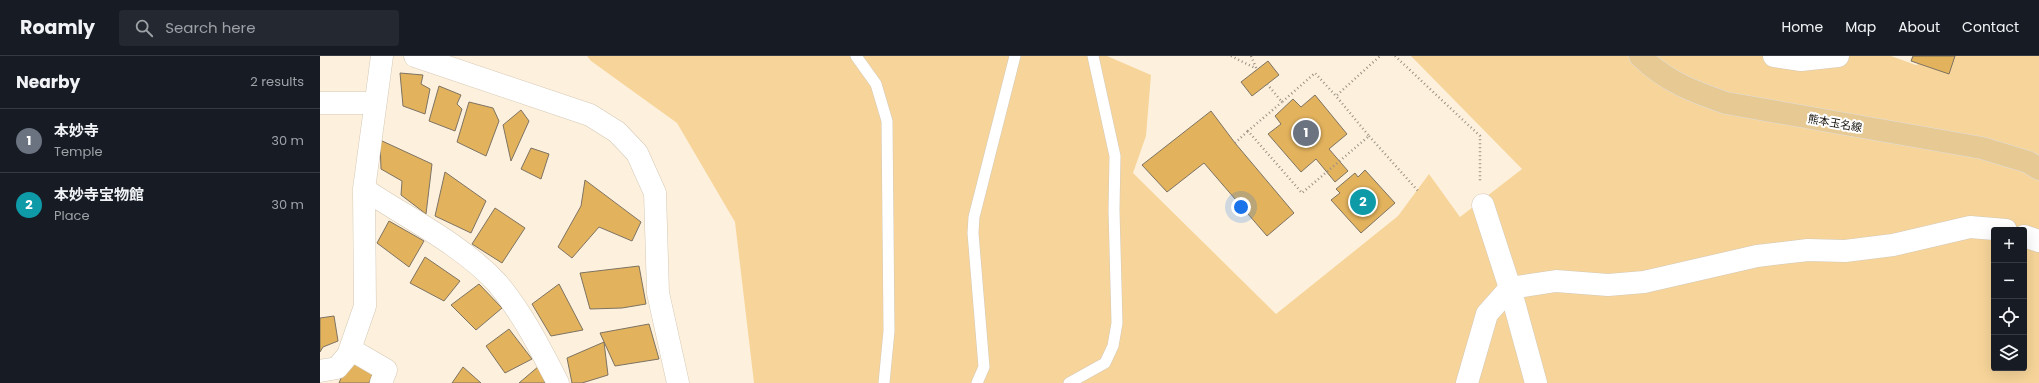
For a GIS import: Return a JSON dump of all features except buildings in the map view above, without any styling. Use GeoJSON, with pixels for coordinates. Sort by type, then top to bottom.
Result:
{"type":"FeatureCollection","features":[{"type":"Feature","properties":{"kind":"main road","name":"熊本玉名線"},"geometry":{"type":"LineString","coordinates":[[1640,56],[1657,72],[1688,89],[1726,103],[1982,148],[2028,162],[2039,169]]}},
{"type":"Feature","properties":{"kind":"street"},"geometry":{"type":"LineString","coordinates":[[320,371],[337,368],[348,354],[365,306],[364,189],[374,103],[382,56]]}},
{"type":"Feature","properties":{"kind":"street"},"geometry":{"type":"LineString","coordinates":[[416,56],[590,115],[617,132],[637,153],[655,193],[658,293],[678,383]]}},
{"type":"Feature","properties":{"kind":"street"},"geometry":{"type":"LineString","coordinates":[[1774,56],[1801,60],[1838,56]]}},
{"type":"Feature","properties":{"kind":"street"},"geometry":{"type":"LineString","coordinates":[[320,103],[374,103]]}},
{"type":"Feature","properties":{"kind":"street"},"geometry":{"type":"LineString","coordinates":[[364,189],[456,247],[497,284],[530,328],[558,383]]}},
{"type":"Feature","properties":{"kind":"street"},"geometry":{"type":"LineString","coordinates":[[1483,205],[1510,288],[1536,383]]}},
{"type":"Feature","properties":{"kind":"street"},"geometry":{"type":"LineString","coordinates":[[1467,383],[1487,314],[1510,288],[1556,281],[1608,285],[1644,282],[1757,256],[1808,250],[1845,251],[1893,245],[1970,227],[1991,229]]}},
{"type":"Feature","properties":{"kind":"street"},"geometry":{"type":"LineString","coordinates":[[2027,237],[2039,241]]}},
{"type":"Feature","properties":{"kind":"street"},"geometry":{"type":"LineString","coordinates":[[350,349],[386,370],[381,383]]}},
{"type":"Feature","properties":{"kind":"lane"},"geometry":{"type":"LineString","coordinates":[[856,56],[876,84],[887,121],[889,331],[884,383]]}},
{"type":"Feature","properties":{"kind":"lane"},"geometry":{"type":"LineString","coordinates":[[977,383],[984,367],[973,233],[974,217],[1015,56]]}},
{"type":"Feature","properties":{"kind":"lane"},"geometry":{"type":"LineString","coordinates":[[1069,383],[1105,363],[1113,346],[1117,323],[1114,210],[1115,156],[1093,56]]}},
{"type":"Feature","properties":{"kind":"path"},"geometry":{"type":"LineString","coordinates":[[1231,56],[1256,69],[1251,56]]}},
{"type":"Feature","properties":{"kind":"path"},"geometry":{"type":"LineString","coordinates":[[1336,96],[1380,56]]}},
{"type":"Feature","properties":{"kind":"path"},"geometry":{"type":"LineString","coordinates":[[1395,56],[1480,136],[1479,178],[1483,205]]}},
{"type":"Feature","properties":{"kind":"path"},"geometry":{"type":"LineString","coordinates":[[1234,143],[1315,73],[1420,192]]}},
{"type":"Feature","properties":{"kind":"path"},"geometry":{"type":"LineString","coordinates":[[1267,84],[1282,102]]}},
{"type":"Feature","properties":{"kind":"path"},"geometry":{"type":"LineString","coordinates":[[1248,131],[1302,193],[1369,136]]}},
{"type":"Feature","properties":{"kind":"shaded area"},"geometry":{"type":"Polygon","coordinates":[[[587,56],[1107,56],[1151,75],[1146,136],[1133,173],[1276,314],[1398,216],[1429,174],[1460,217],[1522,169],[1411,56],[1891,56],[1916,65],[1938,56],[2039,56],[2039,383],[754,383],[735,222],[677,123],[591,61],[587,56]]]}},
{"type":"Feature","properties":{"kind":"place","name":"本妙寺"},"geometry":{"type":"Point","coordinates":[1306,133]}},
{"type":"Feature","properties":{"kind":"place","name":"本妙寺宝物館"},"geometry":{"type":"Point","coordinates":[1363,202]}}]}
